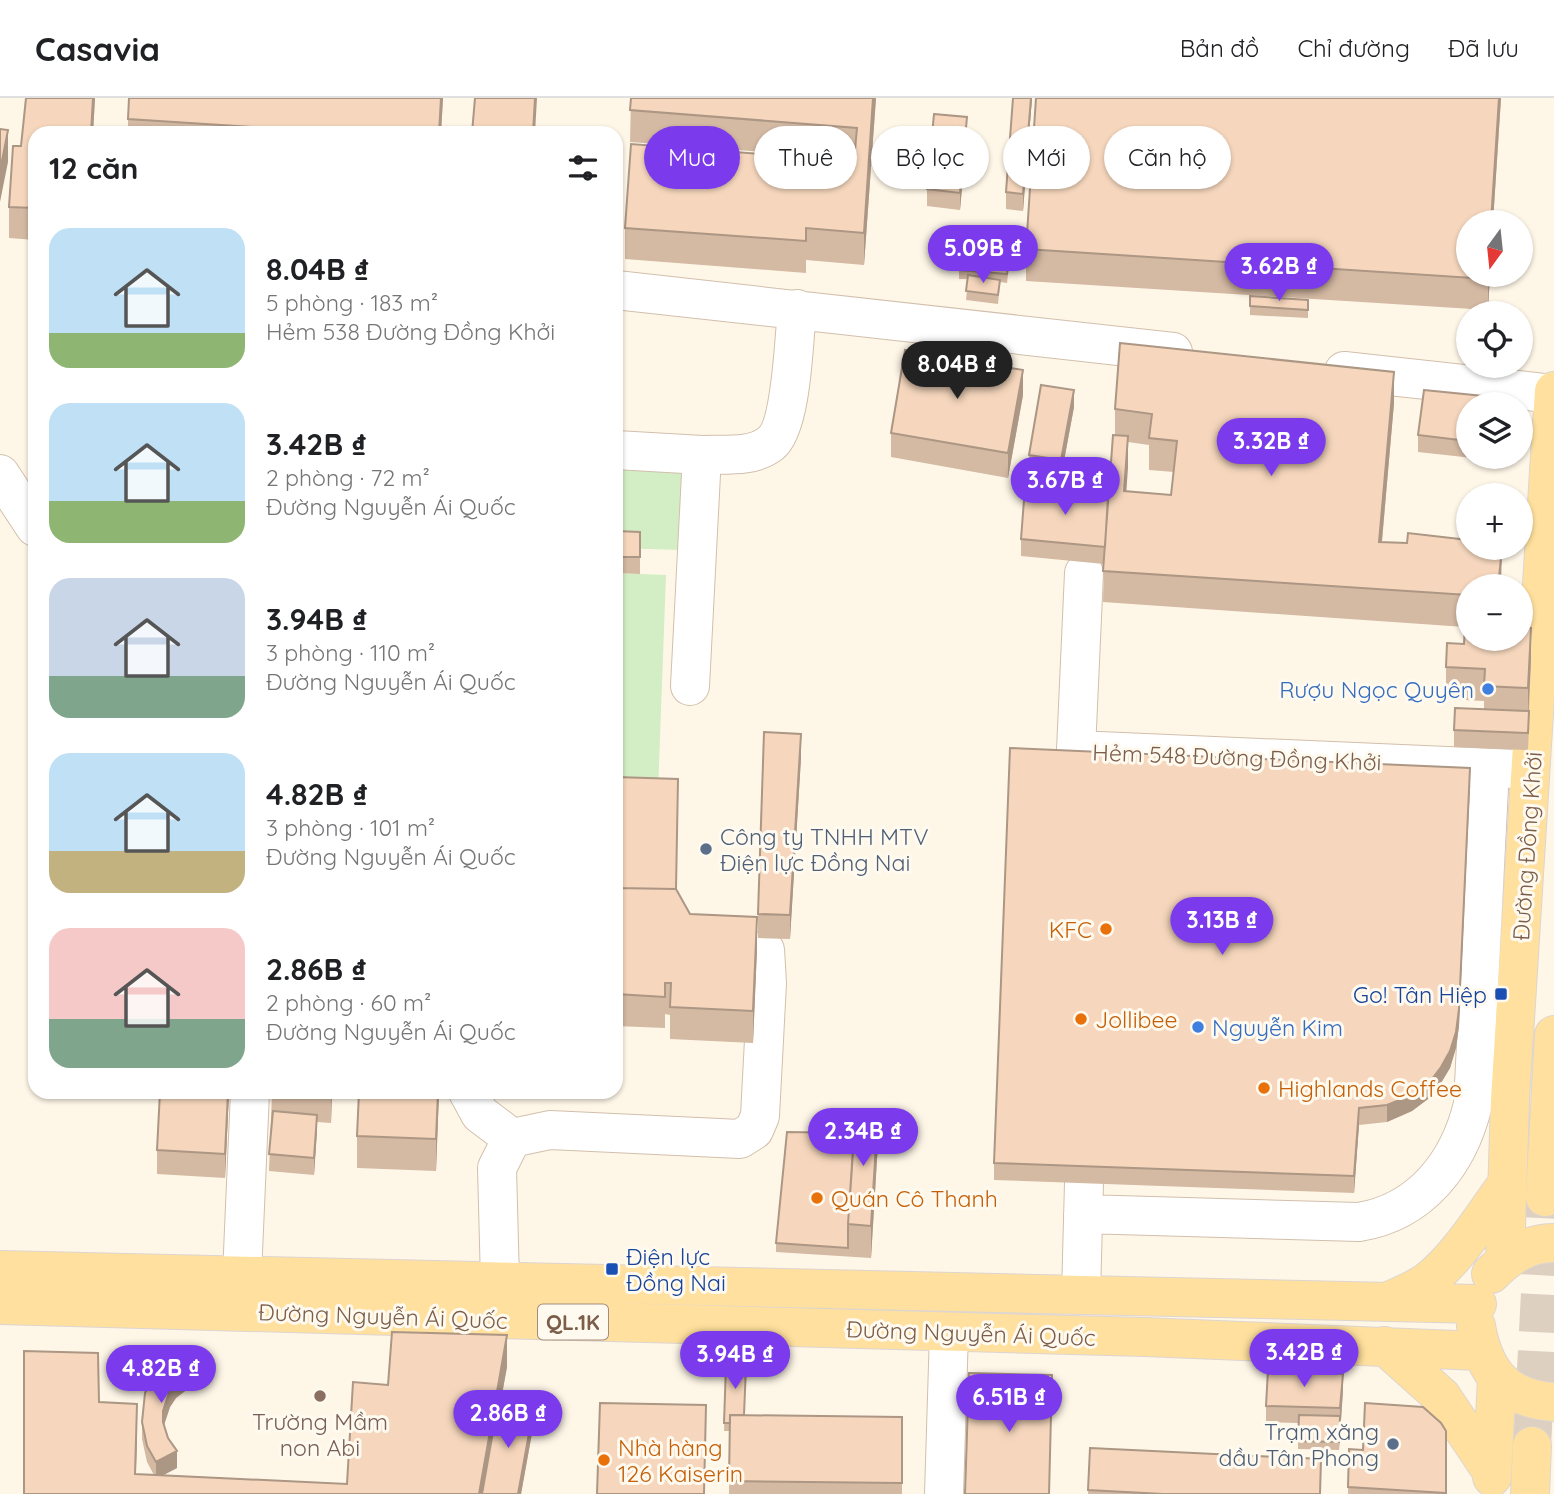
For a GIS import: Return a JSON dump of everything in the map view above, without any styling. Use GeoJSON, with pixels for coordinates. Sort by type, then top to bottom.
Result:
{"type":"FeatureCollection","features":[{"type":"Feature","properties":{"kind":"main road","name":"Đường Đồng Khởi"},"geometry":{"type":"LineString","coordinates":[[1505,1259],[1510,1100],[1554,393]]}},
{"type":"Feature","properties":{"kind":"main road"},"geometry":{"type":"LineString","coordinates":[[1545,1197],[1554,1035]]}},
{"type":"Feature","properties":{"kind":"main road"},"geometry":{"type":"LineString","coordinates":[[1387,1302],[1430,1279],[1452,1257],[1507,1184]]}},
{"type":"Feature","properties":{"kind":"main road"},"geometry":{"type":"LineString","coordinates":[[1492,1483],[1489,1364],[1475,1323],[1476,1304],[1490,1275],[1505,1259],[1526,1247],[1554,1243]]}},
{"type":"Feature","properties":{"kind":"main road","name":"Đường Nguyễn Ái Quốc"},"geometry":{"type":"LineString","coordinates":[[0,1270],[1476,1304]]}},
{"type":"Feature","properties":{"kind":"main road","name":"Đường Nguyễn Ái Quốc"},"geometry":{"type":"LineString","coordinates":[[0,1305],[1385,1346],[1489,1364]]}},
{"type":"Feature","properties":{"kind":"main road"},"geometry":{"type":"LineString","coordinates":[[1385,1346],[1443,1397],[1492,1483]]}},
{"type":"Feature","properties":{"kind":"main road"},"geometry":{"type":"LineString","coordinates":[[1489,1364],[1515,1392],[1538,1401],[1554,1402]]}},
{"type":"Feature","properties":{"kind":"main road"},"geometry":{"type":"LineString","coordinates":[[1530,1494],[1532,1446]]}},
{"type":"Feature","properties":{"kind":"street"},"geometry":{"type":"LineString","coordinates":[[623,291],[1209,356]]}},
{"type":"Feature","properties":{"kind":"street"},"geometry":{"type":"LineString","coordinates":[[623,450],[702,455],[748,454],[772,443],[783,425],[788,402],[797,309]]}},
{"type":"Feature","properties":{"kind":"street"},"geometry":{"type":"LineString","coordinates":[[1306,367],[1554,393]]}},
{"type":"Feature","properties":{"kind":"street"},"geometry":{"type":"LineString","coordinates":[[691,686],[702,455]]}},
{"type":"Feature","properties":{"kind":"street"},"geometry":{"type":"LineString","coordinates":[[0,474],[28,516]]}},
{"type":"Feature","properties":{"kind":"street","name":"Hẻm 548 Đường Đồng Khởi"},"geometry":{"type":"LineString","coordinates":[[1084,573],[1076,750],[1416,773],[1490,768],[1532,770]]}},
{"type":"Feature","properties":{"kind":"street"},"geometry":{"type":"LineString","coordinates":[[1081,1295],[1083,1199],[1359,1222],[1389,1215],[1424,1192],[1440,1177],[1453,1159],[1473,1104],[1490,768]]}},
{"type":"Feature","properties":{"kind":"street"},"geometry":{"type":"LineString","coordinates":[[472,1099],[480,1114],[512,1138],[550,1130],[740,1139],[754,1130],[760,1116],[767,983],[765,950]]}},
{"type":"Feature","properties":{"kind":"street"},"geometry":{"type":"LineString","coordinates":[[242,1275],[250,1099]]}},
{"type":"Feature","properties":{"kind":"street"},"geometry":{"type":"LineString","coordinates":[[500,1281],[496,1168],[512,1138]]}},
{"type":"Feature","properties":{"kind":"street"},"geometry":{"type":"LineString","coordinates":[[944,1494],[950,1332]]}},
{"type":"Feature","properties":{"kind":"green space"},"geometry":{"type":"Polygon","coordinates":[[[623,463],[683,467],[680,550],[623,548],[623,463]]]}},
{"type":"Feature","properties":{"kind":"green space"},"geometry":{"type":"Polygon","coordinates":[[[623,573],[666,575],[658,793],[623,792],[623,573]]]}},
{"type":"Feature","properties":{"kind":"building"},"geometry":{"type":"Polygon","coordinates":[[[26,98],[93,98],[91,126],[28,126],[28,208],[9,207],[13,146],[21,146],[26,98]]]}},
{"type":"Feature","properties":{"kind":"building"},"geometry":{"type":"Polygon","coordinates":[[[129,98],[441,98],[439,126],[236,126],[128,119],[129,98]]]}},
{"type":"Feature","properties":{"kind":"building"},"geometry":{"type":"Polygon","coordinates":[[[475,98],[535,98],[533,126],[473,126],[475,98]]]}},
{"type":"Feature","properties":{"kind":"building"},"geometry":{"type":"Polygon","coordinates":[[[631,98],[873,98],[864,233],[806,228],[806,241],[625,228],[631,144],[644,145],[644,189],[740,189],[740,152],[754,153],[754,189],[857,189],[857,126],[630,110],[631,98]]]}},
{"type":"Feature","properties":{"kind":"building"},"geometry":{"type":"Polygon","coordinates":[[[1013,98],[1031,98],[1029,126],[1011,126],[1013,98]]]}},
{"type":"Feature","properties":{"kind":"building"},"geometry":{"type":"Polygon","coordinates":[[[1036,98],[1499,98],[1492,210],[1456,210],[1456,277],[1026,249],[1030,189],[1090,189],[1090,126],[1034,126],[1036,98]]]}},
{"type":"Feature","properties":{"kind":"building"},"geometry":{"type":"Polygon","coordinates":[[[934,114],[967,117],[966,126],[933,126],[934,114]]]}},
{"type":"Feature","properties":{"kind":"building"},"geometry":{"type":"Polygon","coordinates":[[[0,129],[8,130],[0,171],[0,129]]]}},
{"type":"Feature","properties":{"kind":"building"},"geometry":{"type":"Polygon","coordinates":[[[927,189],[960,189],[960,193],[927,189]]]}},
{"type":"Feature","properties":{"kind":"building"},"geometry":{"type":"Polygon","coordinates":[[[1006,189],[1023,189],[1023,194],[1006,192],[1006,189]]]}},
{"type":"Feature","properties":{"kind":"building"},"geometry":{"type":"Polygon","coordinates":[[[960,253],[1009,257],[1007,274],[959,270],[960,253]]]}},
{"type":"Feature","properties":{"kind":"building"},"geometry":{"type":"Polygon","coordinates":[[[968,275],[1000,280],[998,295],[966,291],[968,275]]]}},
{"type":"Feature","properties":{"kind":"building"},"geometry":{"type":"Polygon","coordinates":[[[1250,296],[1308,300],[1308,310],[1250,306],[1250,296]]]}},
{"type":"Feature","properties":{"kind":"building"},"geometry":{"type":"Polygon","coordinates":[[[1120,343],[1394,372],[1379,542],[1407,543],[1408,533],[1456,539],[1456,560],[1501,560],[1499,574],[1456,574],[1456,594],[1103,571],[1113,435],[1128,436],[1124,491],[1171,495],[1177,441],[1149,438],[1152,414],[1115,409],[1120,343]]]}},
{"type":"Feature","properties":{"kind":"building"},"geometry":{"type":"Polygon","coordinates":[[[905,350],[1023,370],[1008,453],[891,433],[905,350]]]}},
{"type":"Feature","properties":{"kind":"building"},"geometry":{"type":"Polygon","coordinates":[[[1041,385],[1074,390],[1061,460],[1029,455],[1041,385]]]}},
{"type":"Feature","properties":{"kind":"building"},"geometry":{"type":"Polygon","coordinates":[[[1424,390],[1456,393],[1456,440],[1418,435],[1424,390]]]}},
{"type":"Feature","properties":{"kind":"building"},"geometry":{"type":"Polygon","coordinates":[[[1025,487],[1108,496],[1105,547],[1021,539],[1025,487]]]}},
{"type":"Feature","properties":{"kind":"building"},"geometry":{"type":"Polygon","coordinates":[[[623,531],[640,532],[640,557],[623,557],[623,531]]]}},
{"type":"Feature","properties":{"kind":"building"},"geometry":{"type":"Polygon","coordinates":[[[1447,643],[1456,644],[1456,651],[1530,651],[1528,688],[1484,686],[1485,669],[1446,667],[1447,643]]]}},
{"type":"Feature","properties":{"kind":"building"},"geometry":{"type":"Polygon","coordinates":[[[1455,708],[1529,711],[1528,733],[1454,730],[1455,708]]]}},
{"type":"Feature","properties":{"kind":"building"},"geometry":{"type":"Polygon","coordinates":[[[764,732],[801,734],[790,915],[758,914],[764,732]]]}},
{"type":"Feature","properties":{"kind":"building"},"geometry":{"type":"Polygon","coordinates":[[[1010,748],[1470,768],[1456,1032],[1441,1067],[1432,1079],[1412,1095],[1387,1105],[1359,1108],[1354,1176],[994,1163],[1010,748]]]}},
{"type":"Feature","properties":{"kind":"building"},"geometry":{"type":"Polygon","coordinates":[[[623,777],[678,779],[676,889],[623,888],[623,777]]]}},
{"type":"Feature","properties":{"kind":"building"},"geometry":{"type":"Polygon","coordinates":[[[623,888],[676,889],[690,914],[757,917],[753,1011],[670,1007],[671,983],[665,983],[665,997],[623,994],[623,888]]]}},
{"type":"Feature","properties":{"kind":"building"},"geometry":{"type":"Polygon","coordinates":[[[160,1099],[228,1099],[225,1154],[157,1150],[160,1099]]]}},
{"type":"Feature","properties":{"kind":"building"},"geometry":{"type":"Polygon","coordinates":[[[359,1099],[438,1099],[436,1139],[357,1136],[359,1099]]]}},
{"type":"Feature","properties":{"kind":"building"},"geometry":{"type":"Polygon","coordinates":[[[856,1110],[878,1111],[871,1226],[848,1224],[856,1110]]]}},
{"type":"Feature","properties":{"kind":"building"},"geometry":{"type":"Polygon","coordinates":[[[273,1111],[317,1115],[314,1158],[269,1154],[273,1111]]]}},
{"type":"Feature","properties":{"kind":"building"},"geometry":{"type":"Polygon","coordinates":[[[787,1132],[854,1133],[848,1248],[776,1243],[787,1132]]]}},
{"type":"Feature","properties":{"kind":"building"},"geometry":{"type":"Polygon","coordinates":[[[392,1332],[507,1335],[479,1494],[24,1494],[24,1351],[98,1353],[99,1402],[137,1404],[135,1474],[347,1484],[353,1382],[388,1385],[392,1332]]]}},
{"type":"Feature","properties":{"kind":"building"},"geometry":{"type":"Polygon","coordinates":[[[178,1350],[193,1369],[176,1381],[163,1411],[168,1438],[177,1451],[156,1462],[147,1446],[142,1422],[145,1393],[153,1375],[165,1360],[178,1350]]]}},
{"type":"Feature","properties":{"kind":"building"},"geometry":{"type":"Polygon","coordinates":[[[726,1365],[746,1366],[744,1415],[730,1415],[730,1423],[724,1423],[726,1365]]]}},
{"type":"Feature","properties":{"kind":"building"},"geometry":{"type":"Polygon","coordinates":[[[1268,1370],[1343,1374],[1340,1408],[1266,1406],[1268,1370]]]}},
{"type":"Feature","properties":{"kind":"building"},"geometry":{"type":"Polygon","coordinates":[[[969,1373],[1052,1375],[1049,1494],[965,1494],[969,1373]]]}},
{"type":"Feature","properties":{"kind":"building"},"geometry":{"type":"Polygon","coordinates":[[[513,1401],[534,1406],[518,1494],[482,1494],[497,1409],[512,1412],[513,1401]]]}},
{"type":"Feature","properties":{"kind":"building"},"geometry":{"type":"Polygon","coordinates":[[[600,1403],[706,1405],[704,1494],[597,1494],[600,1403]]]}},
{"type":"Feature","properties":{"kind":"building","name":"Trạm xăng dầu Tân Phong"},"geometry":{"type":"Polygon","coordinates":[[[1365,1403],[1423,1407],[1441,1423],[1446,1431],[1446,1493],[1348,1487],[1349,1449],[1363,1450],[1365,1403]]]}},
{"type":"Feature","properties":{"kind":"building"},"geometry":{"type":"Polygon","coordinates":[[[730,1415],[902,1417],[902,1483],[729,1481],[730,1415]]]}},
{"type":"Feature","properties":{"kind":"building"},"geometry":{"type":"Polygon","coordinates":[[[1299,1415],[1340,1416],[1339,1442],[1298,1441],[1299,1415]]]}},
{"type":"Feature","properties":{"kind":"building"},"geometry":{"type":"Polygon","coordinates":[[[1090,1448],[1321,1459],[1320,1494],[1163,1494],[1088,1490],[1090,1448]]]}},
{"type":"Feature","properties":{"kind":"tunnel"},"geometry":{"type":"LineString","coordinates":[[1532,1446],[1545,1197]]}},
{"type":"Feature","properties":{"kind":"place","name":"Rượu Ngọc Quyên"},"geometry":{"type":"Point","coordinates":[1488,689]}},
{"type":"Feature","properties":{"kind":"place","name":"Công ty TNHH MTV Điện lực Đồng Nai"},"geometry":{"type":"Point","coordinates":[706,849]}},
{"type":"Feature","properties":{"kind":"place","name":"KFC"},"geometry":{"type":"Point","coordinates":[1106,929]}},
{"type":"Feature","properties":{"kind":"place","name":"Go! Tân Hiệp"},"geometry":{"type":"Point","coordinates":[1501,994]}},
{"type":"Feature","properties":{"kind":"place","name":"Jollibee"},"geometry":{"type":"Point","coordinates":[1081,1019]}},
{"type":"Feature","properties":{"kind":"place","name":"Nguyễn Kim"},"geometry":{"type":"Point","coordinates":[1198,1027]}},
{"type":"Feature","properties":{"kind":"place","name":"Highlands Coffee"},"geometry":{"type":"Point","coordinates":[1264,1088]}},
{"type":"Feature","properties":{"kind":"place","name":"Quán Cô Thanh"},"geometry":{"type":"Point","coordinates":[817,1198]}},
{"type":"Feature","properties":{"kind":"place","name":"Điện lực Đồng Nai"},"geometry":{"type":"Point","coordinates":[612,1269]}},
{"type":"Feature","properties":{"kind":"place","name":"Trường Mầm non Abi"},"geometry":{"type":"Point","coordinates":[320,1396]}},
{"type":"Feature","properties":{"kind":"place","name":"Trạm xăng dầu Tân Phong"},"geometry":{"type":"Point","coordinates":[1393,1444]}},
{"type":"Feature","properties":{"kind":"place","name":"Nhà hàng 126 Kaiserin"},"geometry":{"type":"Point","coordinates":[604,1460]}}]}
